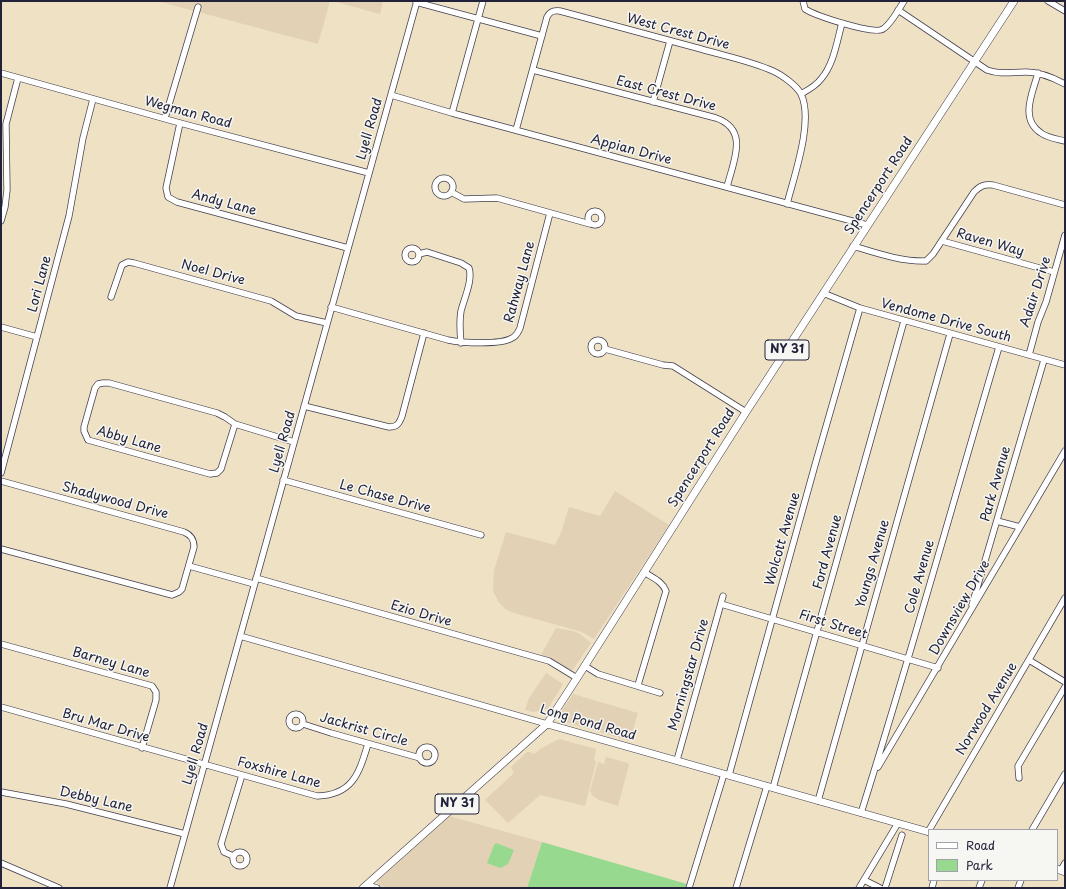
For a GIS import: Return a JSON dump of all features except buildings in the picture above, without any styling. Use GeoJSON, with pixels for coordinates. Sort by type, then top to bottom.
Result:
{"type":"FeatureCollection","features":[{"type":"Feature","properties":{"kind":"main road","name":"Spencerport Road"},"geometry":{"type":"LineString","coordinates":[[365,886],[547,724],[746,412],[1014,1]]}},
{"type":"Feature","properties":{"kind":"main road","name":"Long Pond Road"},"geometry":{"type":"LineString","coordinates":[[547,724],[928,832]]}},
{"type":"Feature","properties":{"kind":"street"},"geometry":{"type":"LineString","coordinates":[[452,113],[484,1]]}},
{"type":"Feature","properties":{"kind":"street"},"geometry":{"type":"LineString","coordinates":[[803,1],[805,9],[814,14],[877,30],[883,29],[904,1]]}},
{"type":"Feature","properties":{"kind":"street"},"geometry":{"type":"LineString","coordinates":[[1048,1],[1065,11]]}},
{"type":"Feature","properties":{"kind":"street"},"geometry":{"type":"LineString","coordinates":[[416,2],[542,36]]}},
{"type":"Feature","properties":{"kind":"street","name":"Lyell Road"},"geometry":{"type":"LineString","coordinates":[[170,888],[416,2]]}},
{"type":"Feature","properties":{"kind":"street"},"geometry":{"type":"LineString","coordinates":[[165,118],[198,7]]}},
{"type":"Feature","properties":{"kind":"street"},"geometry":{"type":"LineString","coordinates":[[898,10],[975,62],[995,73],[1038,73],[1050,76],[1065,84]]}},
{"type":"Feature","properties":{"kind":"street","name":"West Crest Drive"},"geometry":{"type":"LineString","coordinates":[[516,130],[549,13],[556,11],[761,66],[785,78],[801,94]]}},
{"type":"Feature","properties":{"kind":"street"},"geometry":{"type":"LineString","coordinates":[[787,204],[806,130],[806,116],[801,94],[813,87],[822,79],[831,63],[842,22]]}},
{"type":"Feature","properties":{"kind":"street"},"geometry":{"type":"LineString","coordinates":[[653,102],[670,41]]}},
{"type":"Feature","properties":{"kind":"street","name":"East Crest Drive"},"geometry":{"type":"LineString","coordinates":[[533,70],[716,118],[727,123],[732,127],[736,134],[737,147],[727,187]]}},
{"type":"Feature","properties":{"kind":"street","name":"Wegman Road"},"geometry":{"type":"LineString","coordinates":[[1,73],[180,123],[369,173]]}},
{"type":"Feature","properties":{"kind":"street"},"geometry":{"type":"LineString","coordinates":[[1038,73],[1029,104],[1029,117],[1032,124],[1042,134],[1065,141]]}},
{"type":"Feature","properties":{"kind":"street"},"geometry":{"type":"LineString","coordinates":[[1,222],[6,199],[3,161],[6,124],[18,78]]}},
{"type":"Feature","properties":{"kind":"street","name":"Appian Drive"},"geometry":{"type":"LineString","coordinates":[[391,95],[452,113],[867,225]]}},
{"type":"Feature","properties":{"kind":"street","name":"Lori Lane"},"geometry":{"type":"LineString","coordinates":[[1,473],[69,216],[82,138],[93,99]]}},
{"type":"Feature","properties":{"kind":"street","name":"Andy Lane"},"geometry":{"type":"LineString","coordinates":[[180,123],[166,188],[168,197],[178,202],[348,248]]}},
{"type":"Feature","properties":{"kind":"street"},"geometry":{"type":"LineString","coordinates":[[854,246],[890,256],[917,261],[926,261],[930,258],[942,241],[974,192],[986,184],[1065,205]]}},
{"type":"Feature","properties":{"kind":"street"},"geometry":{"type":"LineString","coordinates":[[451,192],[464,198],[497,198],[590,224]]}},
{"type":"Feature","properties":{"kind":"street","name":"Rahway Lane"},"geometry":{"type":"LineString","coordinates":[[331,308],[461,343],[507,341],[515,337],[517,333],[550,213]]}},
{"type":"Feature","properties":{"kind":"street","name":"Adair Drive"},"geometry":{"type":"LineString","coordinates":[[1029,354],[1038,322],[1046,302],[1065,235]]}},
{"type":"Feature","properties":{"kind":"street","name":"Raven Way"},"geometry":{"type":"LineString","coordinates":[[942,241],[1054,272]]}},
{"type":"Feature","properties":{"kind":"street"},"geometry":{"type":"LineString","coordinates":[[420,254],[427,252],[461,263],[469,268],[470,277],[461,312],[461,343]]}},
{"type":"Feature","properties":{"kind":"street","name":"Noel Drive"},"geometry":{"type":"LineString","coordinates":[[111,297],[122,265],[128,262],[271,300],[296,316],[327,323]]}},
{"type":"Feature","properties":{"kind":"street","name":"Vendome Drive South"},"geometry":{"type":"LineString","coordinates":[[823,294],[860,308],[904,321],[1065,365]]}},
{"type":"Feature","properties":{"kind":"street","name":"Wolcott Avenue"},"geometry":{"type":"LineString","coordinates":[[689,888],[726,775],[772,619],[860,308]]}},
{"type":"Feature","properties":{"kind":"street","name":"Ford Avenue"},"geometry":{"type":"LineString","coordinates":[[736,888],[770,787],[818,632],[904,321]]}},
{"type":"Feature","properties":{"kind":"street"},"geometry":{"type":"LineString","coordinates":[[1,327],[37,337]]}},
{"type":"Feature","properties":{"kind":"street"},"geometry":{"type":"LineString","coordinates":[[304,406],[389,428],[396,427],[400,423],[424,333]]}},
{"type":"Feature","properties":{"kind":"street","name":"Youngs Avenue"},"geometry":{"type":"LineString","coordinates":[[818,801],[950,334]]}},
{"type":"Feature","properties":{"kind":"street","name":"Cole Avenue"},"geometry":{"type":"LineString","coordinates":[[862,813],[909,659],[952,505],[999,347]]}},
{"type":"Feature","properties":{"kind":"street"},"geometry":{"type":"LineString","coordinates":[[605,349],[677,368],[746,412]]}},
{"type":"Feature","properties":{"kind":"street","name":"Park Avenue"},"geometry":{"type":"LineString","coordinates":[[969,615],[1044,360]]}},
{"type":"Feature","properties":{"kind":"street","name":"Abby Lane"},"geometry":{"type":"LineString","coordinates":[[234,424],[221,469],[217,473],[210,474],[88,440],[84,431],[85,422],[95,388],[98,384],[103,383],[217,413],[234,424],[294,442]]}},
{"type":"Feature","properties":{"kind":"street","name":"Downsview Drive"},"geometry":{"type":"LineString","coordinates":[[874,774],[1065,451]]}},
{"type":"Feature","properties":{"kind":"street","name":"Le Chase Drive"},"geometry":{"type":"LineString","coordinates":[[284,480],[482,535]]}},
{"type":"Feature","properties":{"kind":"street","name":"Shadywood Drive"},"geometry":{"type":"LineString","coordinates":[[1,481],[189,534],[192,537],[194,547],[182,590],[172,595],[1,548]]}},
{"type":"Feature","properties":{"kind":"street"},"geometry":{"type":"LineString","coordinates":[[997,520],[1020,527]]}},
{"type":"Feature","properties":{"kind":"street"},"geometry":{"type":"LineString","coordinates":[[189,566],[255,581]]}},
{"type":"Feature","properties":{"kind":"street"},"geometry":{"type":"LineString","coordinates":[[638,685],[666,591],[660,581],[644,572]]}},
{"type":"Feature","properties":{"kind":"street","name":"Ezio Drive"},"geometry":{"type":"LineString","coordinates":[[255,581],[549,661],[577,678]]}},
{"type":"Feature","properties":{"kind":"street","name":"Morningstar Drive"},"geometry":{"type":"LineString","coordinates":[[677,760],[723,596]]}},
{"type":"Feature","properties":{"kind":"street","name":"Norwood Avenue"},"geometry":{"type":"LineString","coordinates":[[930,829],[1065,598]]}},
{"type":"Feature","properties":{"kind":"street","name":"First Street"},"geometry":{"type":"LineString","coordinates":[[721,604],[938,668]]}},
{"type":"Feature","properties":{"kind":"street","name":"Long Pond Road"},"geometry":{"type":"LineString","coordinates":[[240,636],[547,724]]}},
{"type":"Feature","properties":{"kind":"street","name":"Barney Lane"},"geometry":{"type":"LineString","coordinates":[[1,644],[152,686],[156,692],[156,700],[142,748]]}},
{"type":"Feature","properties":{"kind":"street"},"geometry":{"type":"LineString","coordinates":[[1029,660],[1065,682]]}},
{"type":"Feature","properties":{"kind":"street"},"geometry":{"type":"LineString","coordinates":[[585,666],[598,674],[638,685],[660,693]]}},
{"type":"Feature","properties":{"kind":"street"},"geometry":{"type":"LineString","coordinates":[[1018,778],[1018,766],[1065,687]]}},
{"type":"Feature","properties":{"kind":"street","name":"Bru Mar Drive"},"geometry":{"type":"LineString","coordinates":[[1,708],[204,764]]}},
{"type":"Feature","properties":{"kind":"street","name":"Jackrist Circle"},"geometry":{"type":"LineString","coordinates":[[303,724],[420,758]]}},
{"type":"Feature","properties":{"kind":"street","name":"Foxshire Lane"},"geometry":{"type":"LineString","coordinates":[[204,764],[310,795],[324,796],[332,794],[346,786],[357,776],[368,744]]}},
{"type":"Feature","properties":{"kind":"street"},"geometry":{"type":"LineString","coordinates":[[1033,829],[1065,774]]}},
{"type":"Feature","properties":{"kind":"street"},"geometry":{"type":"LineString","coordinates":[[233,856],[224,852],[221,844],[242,775]]}},
{"type":"Feature","properties":{"kind":"street","name":"Debby Lane"},"geometry":{"type":"LineString","coordinates":[[1,792],[66,804],[185,834]]}},
{"type":"Feature","properties":{"kind":"street"},"geometry":{"type":"LineString","coordinates":[[859,888],[898,823]]}},
{"type":"Feature","properties":{"kind":"street"},"geometry":{"type":"LineString","coordinates":[[885,888],[902,835]]}},
{"type":"Feature","properties":{"kind":"street"},"geometry":{"type":"LineString","coordinates":[[1,863],[58,888]]}},
{"type":"Feature","properties":{"kind":"street"},"geometry":{"type":"LineString","coordinates":[[1061,871],[1065,863]]}},
{"type":"Feature","properties":{"kind":"street"},"geometry":{"type":"LineString","coordinates":[[864,880],[880,888]]}},
{"type":"Feature","properties":{"kind":"street"},"geometry":{"type":"LineString","coordinates":[[365,886],[377,888]]}},
{"type":"Feature","properties":{"kind":"shaded area"},"geometry":{"type":"Polygon","coordinates":[[[157,1],[330,1],[318,44],[157,1]]]}},
{"type":"Feature","properties":{"kind":"shaded area"},"geometry":{"type":"Polygon","coordinates":[[[332,1],[383,1],[380,14],[332,1]]]}},
{"type":"Feature","properties":{"kind":"shaded area"},"geometry":{"type":"Polygon","coordinates":[[[615,491],[669,525],[594,639],[582,632],[514,613],[505,609],[498,601],[493,591],[494,570],[506,532],[555,545],[562,530],[569,507],[600,516],[615,491]]]}},
{"type":"Feature","properties":{"kind":"shaded area"},"geometry":{"type":"Polygon","coordinates":[[[556,628],[573,631],[580,634],[591,643],[572,671],[541,655],[556,628]]]}},
{"type":"Feature","properties":{"kind":"shaded area"},"geometry":{"type":"Polygon","coordinates":[[[546,673],[563,684],[548,709],[533,712],[525,710],[529,698],[546,673]]]}},
{"type":"Feature","properties":{"kind":"shaded area"},"geometry":{"type":"Polygon","coordinates":[[[573,694],[638,713],[630,741],[565,722],[561,715],[563,709],[573,694]]]}},
{"type":"Feature","properties":{"kind":"shaded area"},"geometry":{"type":"Polygon","coordinates":[[[559,739],[596,749],[594,759],[596,762],[585,806],[540,795],[508,823],[485,800],[514,773],[511,767],[527,752],[534,754],[540,749],[559,739]]]}},
{"type":"Feature","properties":{"kind":"shaded area"},"geometry":{"type":"Polygon","coordinates":[[[606,757],[628,763],[629,765],[618,806],[599,800],[593,796],[590,791],[598,762],[604,764],[606,757]]]}},
{"type":"Feature","properties":{"kind":"shaded area"},"geometry":{"type":"Polygon","coordinates":[[[449,816],[542,842],[527,888],[388,888],[379,885],[377,882],[378,880],[449,816]]]}},
{"type":"Feature","properties":{"kind":"green space"},"geometry":{"type":"Polygon","coordinates":[[[542,842],[687,884],[686,888],[527,888],[542,842]]]}},
{"type":"Feature","properties":{"kind":"green space"},"geometry":{"type":"Polygon","coordinates":[[[496,843],[514,850],[508,864],[500,868],[487,863],[496,843]]]}}]}
